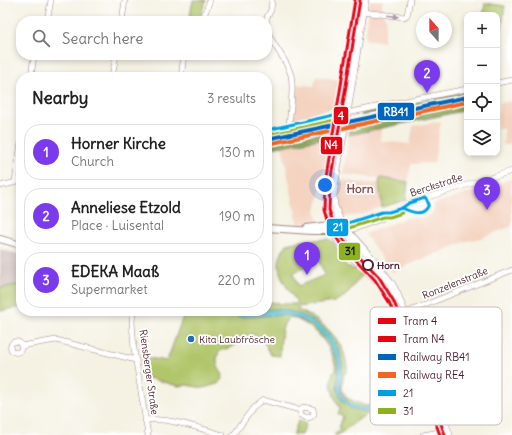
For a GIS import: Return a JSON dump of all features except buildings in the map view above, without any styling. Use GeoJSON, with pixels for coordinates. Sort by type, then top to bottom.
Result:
{"type":"FeatureCollection","features":[{"type":"Feature","properties":{"kind":"main road"},"geometry":{"type":"LineString","coordinates":[[357,0],[338,114],[326,196],[326,208],[331,228],[344,247],[379,284],[394,307]]}},
{"type":"Feature","properties":{"kind":"main road"},"geometry":{"type":"LineString","coordinates":[[365,0],[333,196],[336,213],[341,224],[391,283],[403,307]]}},
{"type":"Feature","properties":{"kind":"main road"},"geometry":{"type":"LineString","coordinates":[[331,228],[341,224]]}},
{"type":"Feature","properties":{"kind":"main road"},"geometry":{"type":"LineString","coordinates":[[331,228],[346,230]]}},
{"type":"Feature","properties":{"kind":"main road"},"geometry":{"type":"LineString","coordinates":[[445,425],[449,435]]}},
{"type":"Feature","properties":{"kind":"street"},"geometry":{"type":"LineString","coordinates":[[48,16],[51,0]]}},
{"type":"Feature","properties":{"kind":"street"},"geometry":{"type":"LineString","coordinates":[[123,16],[125,0]]}},
{"type":"Feature","properties":{"kind":"street"},"geometry":{"type":"LineString","coordinates":[[204,16],[210,0]]}},
{"type":"Feature","properties":{"kind":"street"},"geometry":{"type":"LineString","coordinates":[[268,16],[271,10],[272,0]]}},
{"type":"Feature","properties":{"kind":"street"},"geometry":{"type":"LineString","coordinates":[[363,12],[404,17],[407,15],[410,0]]}},
{"type":"Feature","properties":{"kind":"street"},"geometry":{"type":"LineString","coordinates":[[272,41],[291,73],[292,80],[289,125]]}},
{"type":"Feature","properties":{"kind":"street"},"geometry":{"type":"LineString","coordinates":[[32,72],[33,60]]}},
{"type":"Feature","properties":{"kind":"street"},"geometry":{"type":"LineString","coordinates":[[113,72],[115,60]]}},
{"type":"Feature","properties":{"kind":"street"},"geometry":{"type":"LineString","coordinates":[[181,72],[183,60]]}},
{"type":"Feature","properties":{"kind":"street"},"geometry":{"type":"LineString","coordinates":[[500,82],[512,80]]}},
{"type":"Feature","properties":{"kind":"street"},"geometry":{"type":"LineString","coordinates":[[272,129],[347,112],[464,90]]}},
{"type":"Feature","properties":{"kind":"street","name":"Berckstraße"},"geometry":{"type":"LineString","coordinates":[[341,224],[348,224],[382,212],[389,212],[402,208],[409,203],[512,171]]}},
{"type":"Feature","properties":{"kind":"street"},"geometry":{"type":"LineString","coordinates":[[0,186],[16,182]]}},
{"type":"Feature","properties":{"kind":"street","name":"Berckstraße"},"geometry":{"type":"LineString","coordinates":[[346,230],[354,229],[381,219],[389,212]]}},
{"type":"Feature","properties":{"kind":"street"},"geometry":{"type":"LineString","coordinates":[[272,228],[312,231],[331,228]]}},
{"type":"Feature","properties":{"kind":"street"},"geometry":{"type":"LineString","coordinates":[[0,239],[16,244]]}},
{"type":"Feature","properties":{"kind":"street","name":"Ronzelenstraße"},"geometry":{"type":"LineString","coordinates":[[418,307],[512,270]]}},
{"type":"Feature","properties":{"kind":"street","name":"Riensberger Straße"},"geometry":{"type":"LineString","coordinates":[[133,316],[133,337],[148,435]]}},
{"type":"Feature","properties":{"kind":"street"},"geometry":{"type":"LineString","coordinates":[[21,346],[56,340],[136,360]]}},
{"type":"Feature","properties":{"kind":"street"},"geometry":{"type":"LineString","coordinates":[[232,435],[253,408],[263,400],[300,410]]}},
{"type":"Feature","properties":{"kind":"street"},"geometry":{"type":"LineString","coordinates":[[145,420],[154,418],[160,419],[224,435]]}},
{"type":"Feature","properties":{"kind":"street"},"geometry":{"type":"LineString","coordinates":[[423,435],[441,432]]}},
{"type":"Feature","properties":{"kind":"shaded area"},"geometry":{"type":"Polygon","coordinates":[[[370,0],[383,0],[381,12],[386,18],[383,42],[365,39],[370,0]]]}},
{"type":"Feature","properties":{"kind":"shaded area"},"geometry":{"type":"Polygon","coordinates":[[[316,76],[339,80],[334,108],[292,119],[295,84],[314,86],[316,76]]]}},
{"type":"Feature","properties":{"kind":"shaded area"},"geometry":{"type":"Polygon","coordinates":[[[512,101],[512,145],[503,145],[504,129],[500,128],[500,103],[512,101]]]}},
{"type":"Feature","properties":{"kind":"shaded area"},"geometry":{"type":"Polygon","coordinates":[[[441,121],[434,163],[411,164],[408,182],[343,174],[349,135],[381,128],[380,141],[410,144],[413,126],[441,121]]]}},
{"type":"Feature","properties":{"kind":"shaded area"},"geometry":{"type":"Polygon","coordinates":[[[330,137],[316,212],[318,220],[316,223],[298,225],[282,146],[330,137]]]}},
{"type":"Feature","properties":{"kind":"shaded area"},"geometry":{"type":"Polygon","coordinates":[[[512,179],[512,226],[481,238],[467,241],[392,272],[365,234],[406,218],[426,217],[433,212],[434,204],[512,179]]]}},
{"type":"Feature","properties":{"kind":"shaded area"},"geometry":{"type":"Polygon","coordinates":[[[342,180],[360,183],[379,183],[382,207],[360,215],[343,217],[338,194],[342,180]]]}},
{"type":"Feature","properties":{"kind":"shaded area"},"geometry":{"type":"Polygon","coordinates":[[[0,249],[16,254],[16,285],[0,288],[0,249]]]}},
{"type":"Feature","properties":{"kind":"green space"},"geometry":{"type":"Polygon","coordinates":[[[193,0],[206,0],[201,16],[190,16],[193,0]]]}},
{"type":"Feature","properties":{"kind":"green space"},"geometry":{"type":"Polygon","coordinates":[[[485,3],[505,6],[500,38],[500,12],[484,12],[485,3]]]}},
{"type":"Feature","properties":{"kind":"green space"},"geometry":{"type":"Polygon","coordinates":[[[464,92],[464,95],[361,116],[362,113],[464,92]]]}},
{"type":"Feature","properties":{"kind":"green space"},"geometry":{"type":"Polygon","coordinates":[[[464,105],[464,111],[349,135],[349,130],[354,131],[359,126],[464,105]]]}},
{"type":"Feature","properties":{"kind":"green space"},"geometry":{"type":"Polygon","coordinates":[[[326,119],[331,121],[272,135],[272,131],[326,119]]]}},
{"type":"Feature","properties":{"kind":"green space"},"geometry":{"type":"Polygon","coordinates":[[[331,131],[330,137],[272,148],[272,144],[316,134],[325,134],[331,131]]]}},
{"type":"Feature","properties":{"kind":"green space"},"geometry":{"type":"Polygon","coordinates":[[[380,178],[408,182],[406,200],[382,207],[379,183],[380,178]]]}},
{"type":"Feature","properties":{"kind":"green space"},"geometry":{"type":"Polygon","coordinates":[[[328,239],[334,243],[346,266],[364,273],[345,296],[334,302],[298,307],[298,310],[325,326],[339,342],[346,361],[347,372],[344,374],[342,389],[347,398],[366,406],[370,405],[370,414],[365,415],[338,435],[334,435],[338,431],[343,416],[338,414],[340,408],[331,386],[333,373],[336,370],[331,353],[321,337],[307,325],[290,317],[286,320],[282,329],[280,356],[271,355],[261,339],[253,335],[243,337],[232,347],[219,352],[217,364],[223,375],[220,383],[204,388],[186,385],[178,386],[145,377],[142,357],[167,361],[183,316],[272,316],[272,302],[281,304],[297,304],[282,279],[279,267],[282,252],[287,244],[299,241],[328,239]],[[319,261],[293,273],[298,286],[325,275],[319,261]]]}},
{"type":"Feature","properties":{"kind":"green space"},"geometry":{"type":"Polygon","coordinates":[[[16,285],[16,308],[0,311],[0,288],[16,285]]]}},
{"type":"Feature","properties":{"kind":"green space"},"geometry":{"type":"Polygon","coordinates":[[[298,421],[306,423],[302,435],[293,435],[298,421]]]}},
{"type":"Feature","properties":{"kind":"water"},"geometry":{"type":"Polygon","coordinates":[[[272,309],[285,310],[296,313],[318,324],[327,332],[334,341],[339,352],[342,364],[341,389],[344,397],[356,406],[365,408],[370,406],[370,411],[367,412],[350,408],[342,401],[337,389],[337,360],[331,347],[323,336],[311,325],[297,318],[284,315],[272,316],[272,309]]]}},
{"type":"Feature","properties":{"kind":"water"},"geometry":{"type":"Polygon","coordinates":[[[237,316],[262,316],[240,317],[237,316]]]}},
{"type":"Feature","properties":{"kind":"tram line","name":"N4"},"geometry":{"type":"LineString","coordinates":[[355,0],[325,182],[324,210],[329,227],[340,243],[375,280],[391,307]]}},
{"type":"Feature","properties":{"kind":"tram line","name":"4"},"geometry":{"type":"LineString","coordinates":[[360,0],[330,183],[329,210],[334,225],[344,240],[379,277],[396,307]]}},
{"type":"Feature","properties":{"kind":"tram line","name":"N4"},"geometry":{"type":"LineString","coordinates":[[436,425],[440,435]]}},
{"type":"Feature","properties":{"kind":"tram line","name":"4"},"geometry":{"type":"LineString","coordinates":[[441,425],[445,435]]}},
{"type":"Feature","properties":{"kind":"rail line","name":"RB41"},"geometry":{"type":"LineString","coordinates":[[272,138],[464,98]]}},
{"type":"Feature","properties":{"kind":"rail line","name":"RE4"},"geometry":{"type":"LineString","coordinates":[[272,143],[464,103]]}},
{"type":"Feature","properties":{"kind":"transit line","name":"31"},"geometry":{"type":"LineString","coordinates":[[338,112],[325,195],[326,212],[331,226],[339,239],[377,282],[392,307]]}},
{"type":"Feature","properties":{"kind":"transit line","name":"21"},"geometry":{"type":"LineString","coordinates":[[343,113],[330,196],[331,211],[343,236],[381,279],[398,307]]}},
{"type":"Feature","properties":{"kind":"transit line","name":"21"},"geometry":{"type":"LineString","coordinates":[[272,129],[343,113]]}},
{"type":"Feature","properties":{"kind":"transit line","name":"31"},"geometry":{"type":"LineString","coordinates":[[272,134],[344,118]]}},
{"type":"Feature","properties":{"kind":"transit line","name":"21"},"geometry":{"type":"LineString","coordinates":[[425,198],[429,204],[424,211],[417,213],[402,208],[409,203],[425,198]]}},
{"type":"Feature","properties":{"kind":"transit line","name":"21"},"geometry":{"type":"LineString","coordinates":[[335,225],[348,223],[382,212],[389,212],[402,208]]}},
{"type":"Feature","properties":{"kind":"transit line","name":"31"},"geometry":{"type":"LineString","coordinates":[[336,230],[349,228],[383,217],[390,217],[402,213]]}},
{"type":"Feature","properties":{"kind":"transit line","name":"31"},"geometry":{"type":"LineString","coordinates":[[437,425],[441,435]]}},
{"type":"Feature","properties":{"kind":"transit line","name":"21"},"geometry":{"type":"LineString","coordinates":[[442,425],[446,435]]}},
{"type":"Feature","properties":{"kind":"place","name":"Anneliese Etzold"},"geometry":{"type":"Point","coordinates":[427,93]}},
{"type":"Feature","properties":{"kind":"place","name":"EDEKA Maaß"},"geometry":{"type":"Point","coordinates":[487,210]}},
{"type":"Feature","properties":{"kind":"place","name":"Horn"},"geometry":{"type":"Point","coordinates":[368,265]}},
{"type":"Feature","properties":{"kind":"place","name":"Horner Kirche"},"geometry":{"type":"Point","coordinates":[307,275]}},
{"type":"Feature","properties":{"kind":"place","name":"Kita Laubfrösche"},"geometry":{"type":"Point","coordinates":[191,339]}},
{"type":"Feature","properties":{"kind":"district","name":"Horn"},"geometry":{"type":"Point","coordinates":[360,188]}}]}
